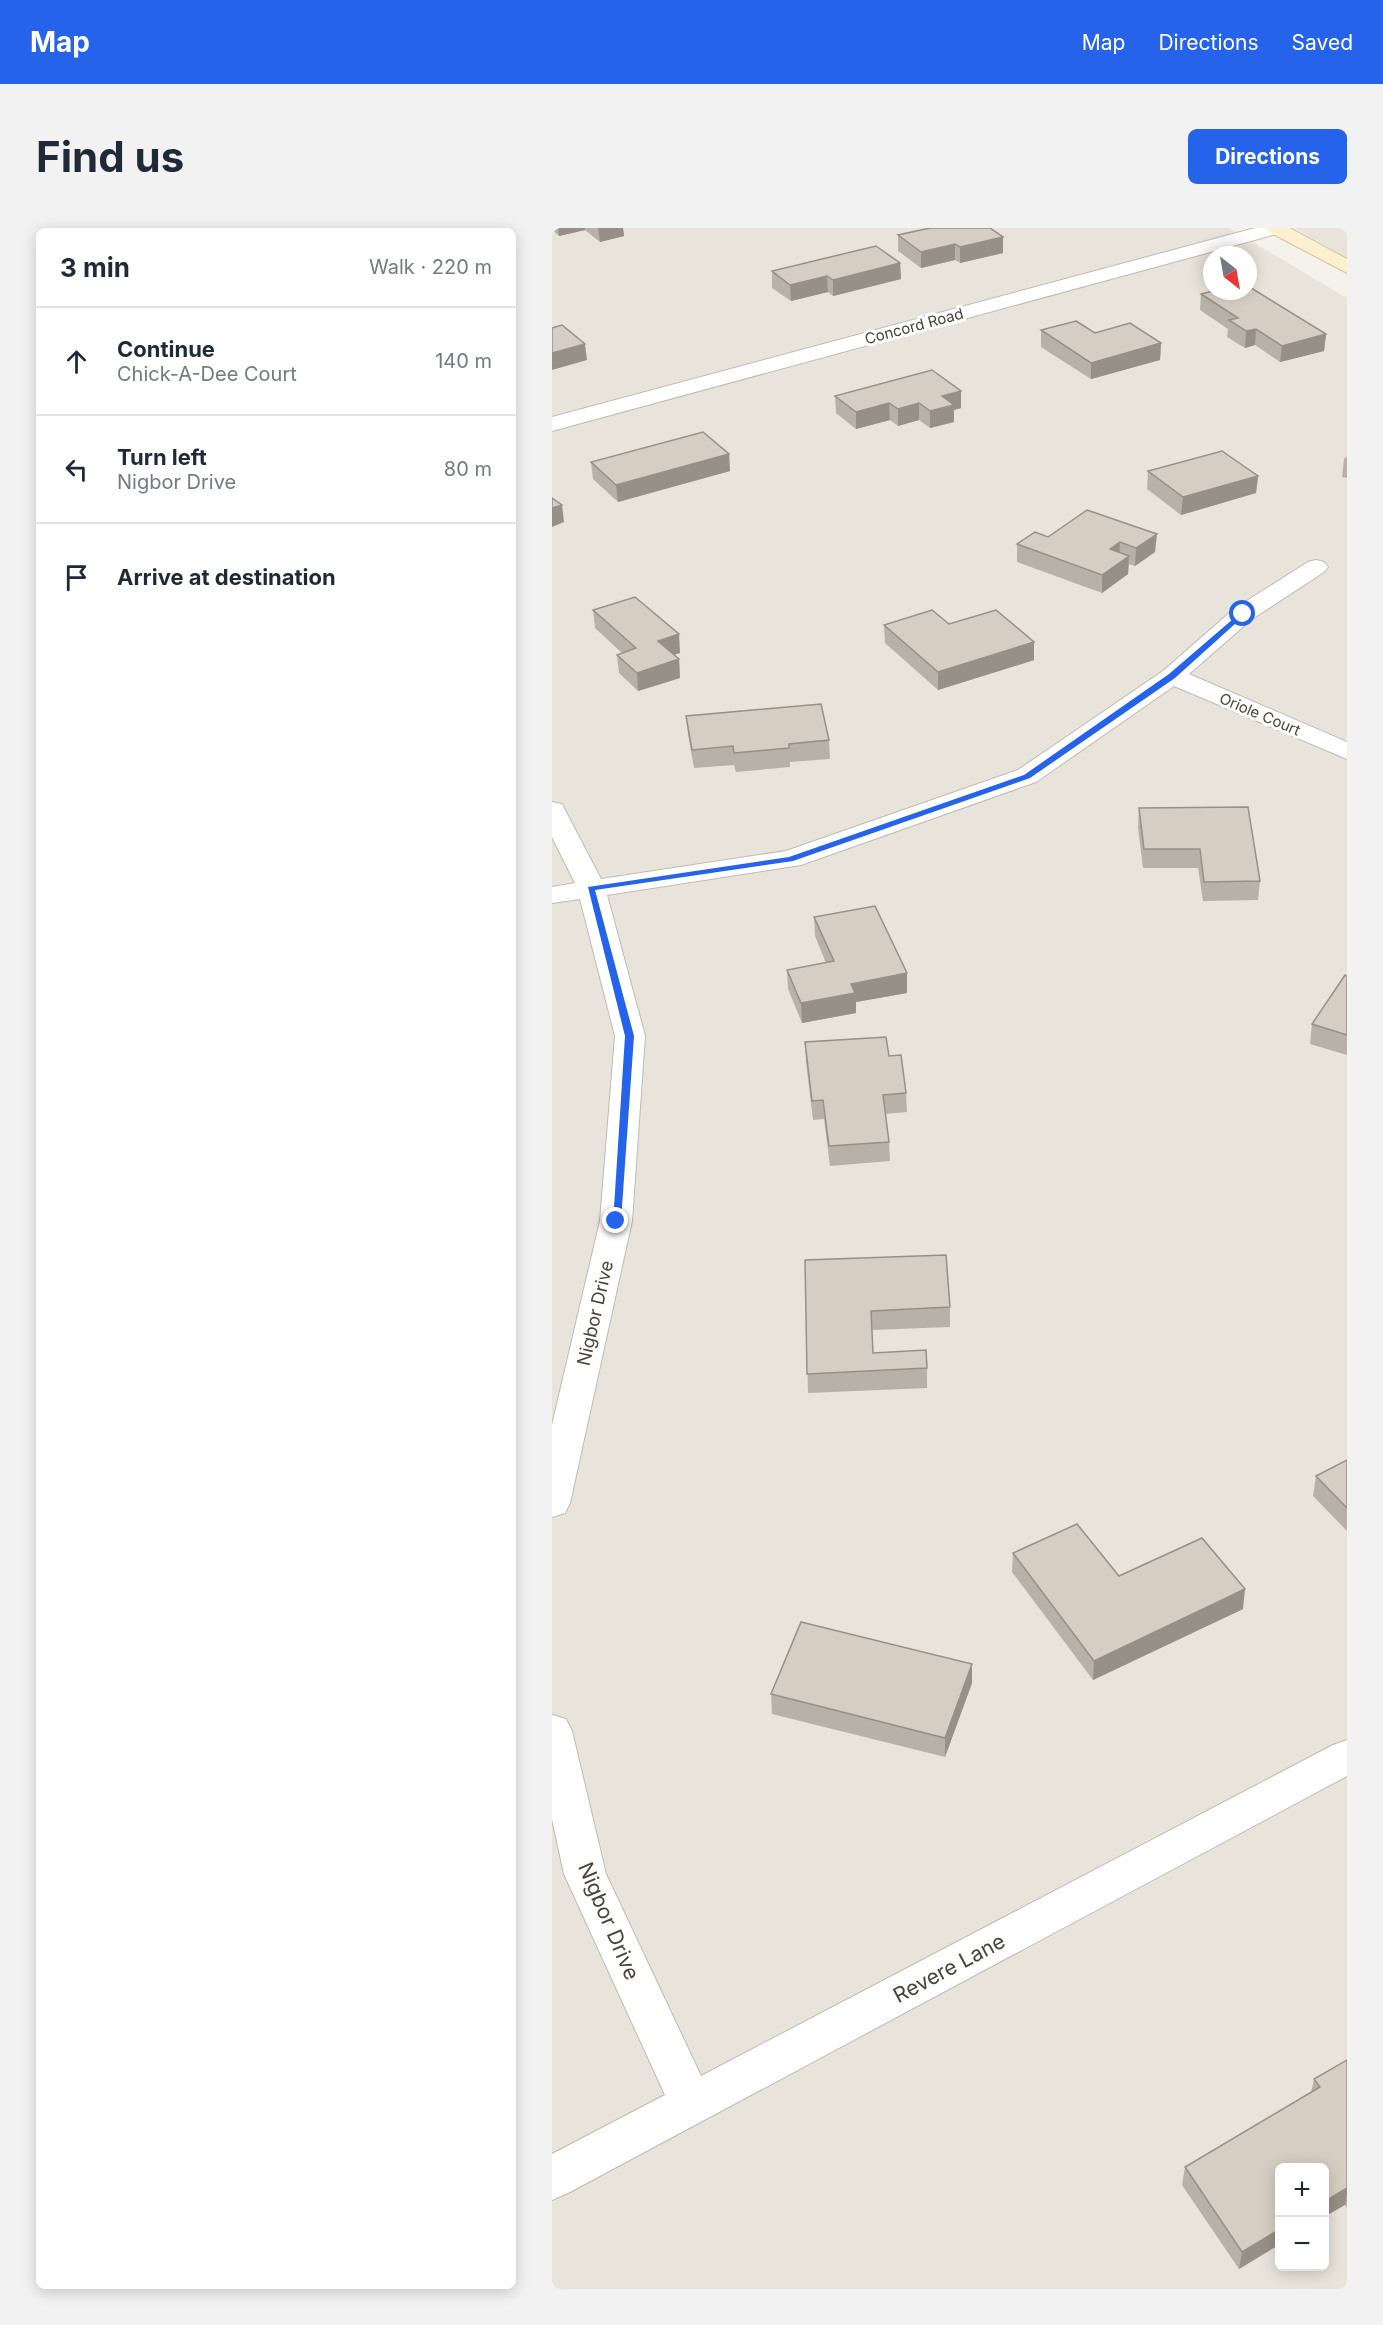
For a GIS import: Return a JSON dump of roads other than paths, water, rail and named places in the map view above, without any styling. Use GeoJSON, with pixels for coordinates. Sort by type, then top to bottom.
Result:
{"type":"FeatureCollection","features":[{"type":"Feature","properties":{"kind":"street"},"geometry":{"type":"LineString","coordinates":[[1276,228],[1347,267]]}},
{"type":"Feature","properties":{"kind":"street","name":"Concord Road"},"geometry":{"type":"LineString","coordinates":[[552,424],[1276,228]]}},
{"type":"Feature","properties":{"kind":"street"},"geometry":{"type":"LineString","coordinates":[[552,895],[790,859],[1027,776],[1172,676],[1243,614],[1316,567]]}},
{"type":"Feature","properties":{"kind":"street","name":"Oriole Court"},"geometry":{"type":"LineString","coordinates":[[1172,676],[1347,751]]}},
{"type":"Feature","properties":{"kind":"street","name":"Nigbor Drive"},"geometry":{"type":"LineString","coordinates":[[552,810],[591,888],[630,1036],[616,1221],[552,1492],[552,1503]]}},
{"type":"Feature","properties":{"kind":"street","name":"Nigbor Drive"},"geometry":{"type":"LineString","coordinates":[[552,1731],[585,1874],[692,2104]]}},
{"type":"Feature","properties":{"kind":"street","name":"Revere Lane"},"geometry":{"type":"LineString","coordinates":[[552,2178],[1347,1757]]}}]}
